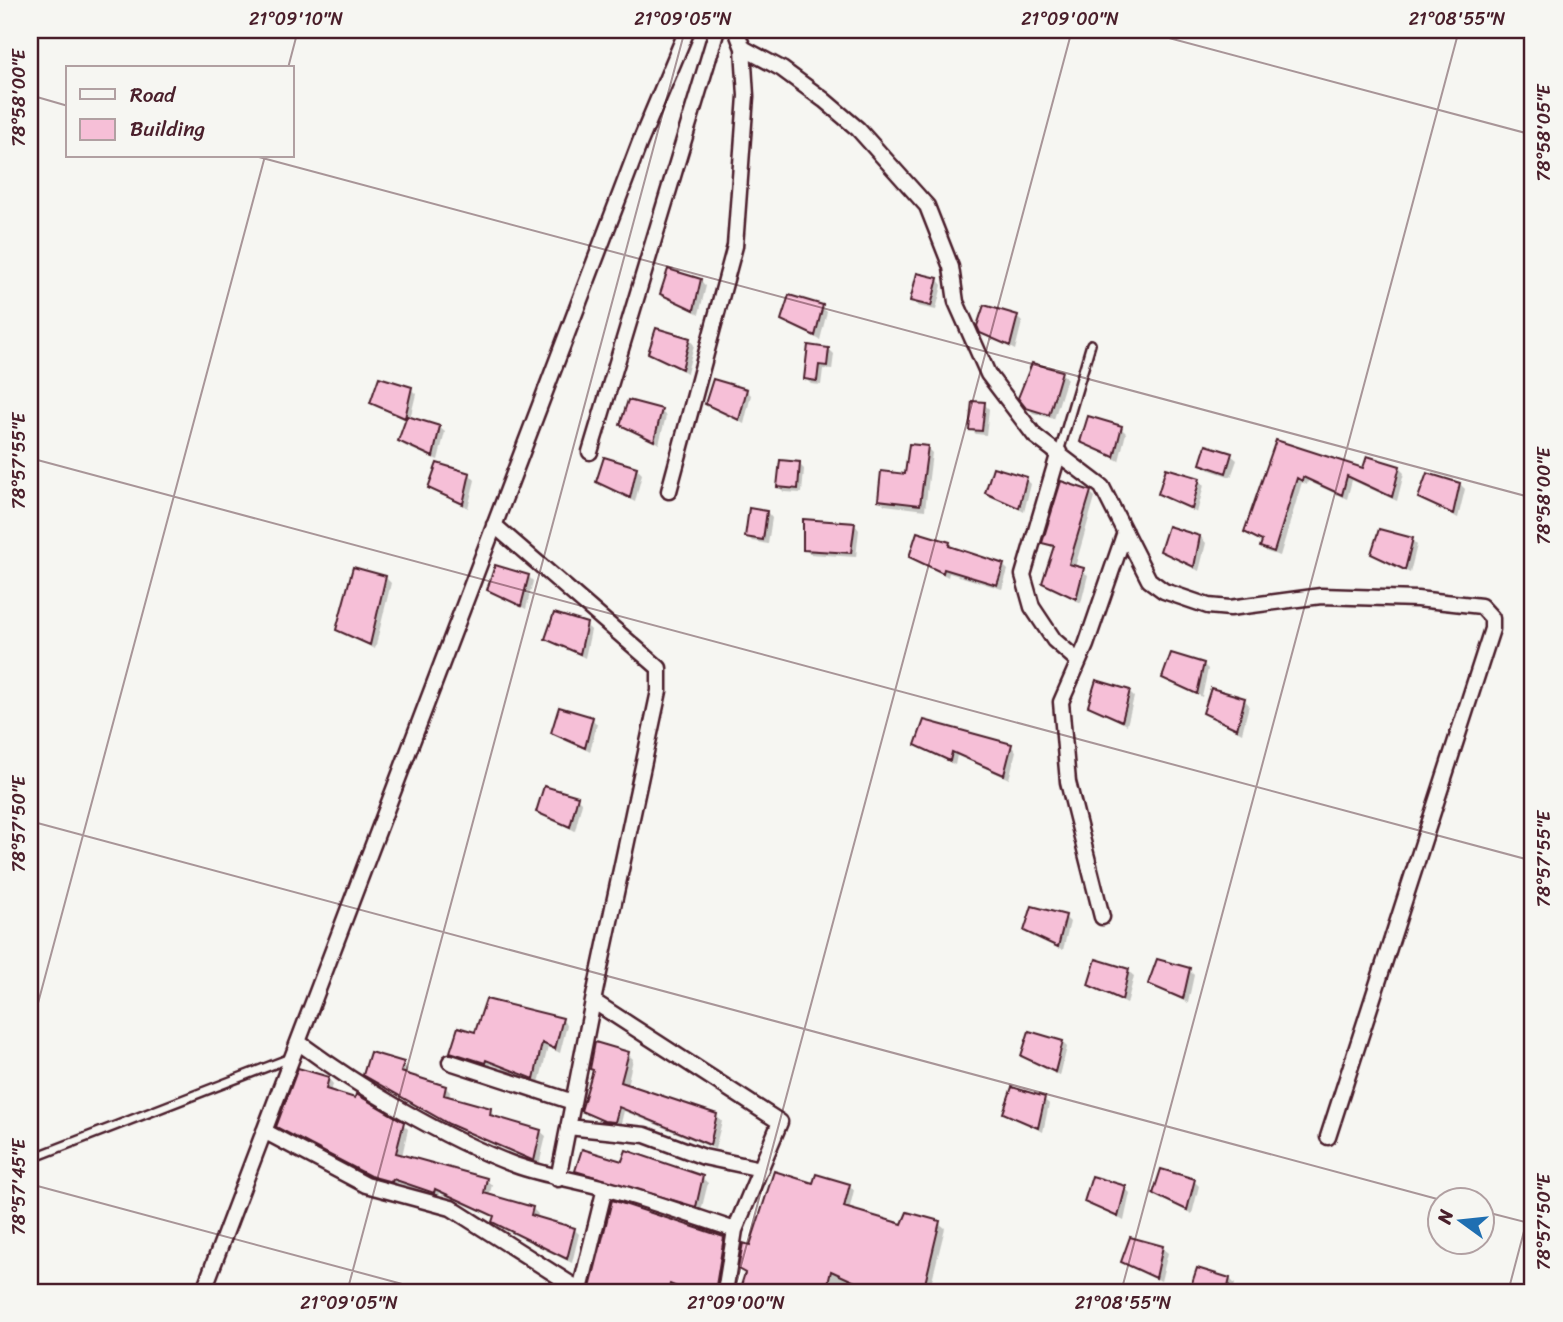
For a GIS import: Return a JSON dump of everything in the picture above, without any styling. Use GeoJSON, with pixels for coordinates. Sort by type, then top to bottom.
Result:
{"type":"FeatureCollection","features":[{"type":"Feature","properties":{"kind":"street"},"geometry":{"type":"LineString","coordinates":[[203,1292],[640,142],[687,30]]}},
{"type":"Feature","properties":{"kind":"street"},"geometry":{"type":"LineString","coordinates":[[590,452],[717,30]]}},
{"type":"Feature","properties":{"kind":"street"},"geometry":{"type":"LineString","coordinates":[[669,491],[735,246],[745,144],[743,48],[736,30]]}},
{"type":"Feature","properties":{"kind":"street"},"geometry":{"type":"LineString","coordinates":[[743,48],[782,69],[824,100],[876,148],[927,206],[951,267],[956,302],[988,374],[1035,436],[1102,487],[1149,580],[1164,591],[1208,606],[1230,608],[1321,596],[1417,599],[1481,606],[1492,618],[1492,629],[1328,1137]]}},
{"type":"Feature","properties":{"kind":"street"},"geometry":{"type":"LineString","coordinates":[[1059,452],[1023,575],[1032,607],[1054,640],[1078,660]]}},
{"type":"Feature","properties":{"kind":"street"},"geometry":{"type":"LineString","coordinates":[[494,525],[659,668],[659,691],[558,1179]]}},
{"type":"Feature","properties":{"kind":"street"},"geometry":{"type":"LineString","coordinates":[[1102,917],[1068,782],[1060,702],[1098,612],[1125,532]]}},
{"type":"Feature","properties":{"kind":"street"},"geometry":{"type":"LineString","coordinates":[[593,1001],[780,1122],[735,1230],[725,1292]]}},
{"type":"Feature","properties":{"kind":"street"},"geometry":{"type":"LineString","coordinates":[[298,1042],[347,1077],[390,1102],[515,1165],[558,1179],[606,1188],[735,1230]]}},
{"type":"Feature","properties":{"kind":"street"},"geometry":{"type":"LineString","coordinates":[[450,1062],[573,1102]]}},
{"type":"Feature","properties":{"kind":"street"},"geometry":{"type":"LineString","coordinates":[[568,1127],[645,1135],[704,1157],[761,1169]]}},
{"type":"Feature","properties":{"kind":"street"},"geometry":{"type":"LineString","coordinates":[[264,1131],[366,1185],[451,1208],[580,1290],[606,1188]]}},
{"type":"Feature","properties":{"kind":"lane"},"geometry":{"type":"LineString","coordinates":[[1059,452],[1091,344]]}},
{"type":"Feature","properties":{"kind":"lane"},"geometry":{"type":"LineString","coordinates":[[30,1159],[292,1057]]}},
{"type":"Feature","properties":{"kind":"lane"},"geometry":{"type":"LineString","coordinates":[[30,1279],[33,1292]]}},
{"type":"Feature","properties":{"kind":"building"},"geometry":{"type":"Polygon","coordinates":[[[668,269],[701,279],[694,310],[660,294],[668,269]]]}},
{"type":"Feature","properties":{"kind":"building"},"geometry":{"type":"Polygon","coordinates":[[[917,273],[938,278],[931,306],[910,301],[917,273]]]}},
{"type":"Feature","properties":{"kind":"building"},"geometry":{"type":"Polygon","coordinates":[[[789,295],[823,305],[815,336],[781,320],[789,295]]]}},
{"type":"Feature","properties":{"kind":"building"},"geometry":{"type":"Polygon","coordinates":[[[984,305],[1018,315],[1010,346],[980,333],[977,326],[984,305]]]}},
{"type":"Feature","properties":{"kind":"building"},"geometry":{"type":"Polygon","coordinates":[[[656,328],[690,338],[682,369],[648,353],[656,328]]]}},
{"type":"Feature","properties":{"kind":"building"},"geometry":{"type":"Polygon","coordinates":[[[808,345],[829,348],[827,366],[819,365],[817,381],[804,379],[808,345]]]}},
{"type":"Feature","properties":{"kind":"building"},"geometry":{"type":"Polygon","coordinates":[[[1032,363],[1062,371],[1049,415],[1026,408],[1018,398],[1032,363]]]}},
{"type":"Feature","properties":{"kind":"building"},"geometry":{"type":"Polygon","coordinates":[[[379,377],[412,387],[405,418],[370,403],[379,377]]]}},
{"type":"Feature","properties":{"kind":"building"},"geometry":{"type":"Polygon","coordinates":[[[713,379],[747,389],[739,420],[705,404],[713,379]]]}},
{"type":"Feature","properties":{"kind":"building"},"geometry":{"type":"Polygon","coordinates":[[[628,400],[662,409],[654,441],[620,425],[628,400]]]}},
{"type":"Feature","properties":{"kind":"building"},"geometry":{"type":"Polygon","coordinates":[[[972,401],[985,402],[982,431],[969,430],[972,401]]]}},
{"type":"Feature","properties":{"kind":"building"},"geometry":{"type":"Polygon","coordinates":[[[407,416],[440,426],[433,457],[398,441],[407,416]]]}},
{"type":"Feature","properties":{"kind":"building"},"geometry":{"type":"Polygon","coordinates":[[[1088,416],[1122,426],[1114,457],[1080,442],[1088,416]]]}},
{"type":"Feature","properties":{"kind":"building"},"geometry":{"type":"Polygon","coordinates":[[[1276,440],[1363,468],[1367,456],[1400,466],[1392,497],[1347,476],[1342,495],[1303,477],[1302,481],[1297,478],[1274,552],[1260,547],[1262,541],[1244,532],[1276,440]]]}},
{"type":"Feature","properties":{"kind":"building"},"geometry":{"type":"Polygon","coordinates":[[[909,444],[928,446],[920,505],[878,500],[881,471],[905,474],[909,444]]]}},
{"type":"Feature","properties":{"kind":"building"},"geometry":{"type":"Polygon","coordinates":[[[1206,445],[1232,453],[1226,473],[1200,464],[1206,445]]]}},
{"type":"Feature","properties":{"kind":"building"},"geometry":{"type":"Polygon","coordinates":[[[604,457],[637,467],[630,498],[596,482],[604,457]]]}},
{"type":"Feature","properties":{"kind":"building"},"geometry":{"type":"Polygon","coordinates":[[[780,460],[800,462],[798,489],[777,487],[780,460]]]}},
{"type":"Feature","properties":{"kind":"building"},"geometry":{"type":"Polygon","coordinates":[[[437,463],[470,473],[463,504],[428,488],[437,463]]]}},
{"type":"Feature","properties":{"kind":"building"},"geometry":{"type":"Polygon","coordinates":[[[993,467],[1027,477],[1019,508],[985,493],[993,467]]]}},
{"type":"Feature","properties":{"kind":"building"},"geometry":{"type":"Polygon","coordinates":[[[1166,468],[1200,478],[1192,509],[1158,494],[1166,468]]]}},
{"type":"Feature","properties":{"kind":"building"},"geometry":{"type":"Polygon","coordinates":[[[1427,473],[1460,483],[1453,514],[1418,498],[1427,473]]]}},
{"type":"Feature","properties":{"kind":"building"},"geometry":{"type":"Polygon","coordinates":[[[1061,481],[1091,491],[1069,564],[1084,568],[1076,599],[1042,583],[1054,546],[1042,543],[1061,481]]]}},
{"type":"Feature","properties":{"kind":"building"},"geometry":{"type":"Polygon","coordinates":[[[749,508],[767,511],[763,540],[745,537],[749,508]]]}},
{"type":"Feature","properties":{"kind":"building"},"geometry":{"type":"Polygon","coordinates":[[[803,519],[855,523],[851,553],[803,550],[803,519]]]}},
{"type":"Feature","properties":{"kind":"building"},"geometry":{"type":"Polygon","coordinates":[[[1168,526],[1200,536],[1194,567],[1160,551],[1168,526]]]}},
{"type":"Feature","properties":{"kind":"building"},"geometry":{"type":"Polygon","coordinates":[[[1379,529],[1413,538],[1405,570],[1371,554],[1379,529]]]}},
{"type":"Feature","properties":{"kind":"building"},"geometry":{"type":"Polygon","coordinates":[[[917,532],[1004,564],[997,585],[944,569],[943,573],[909,557],[917,532]]]}},
{"type":"Feature","properties":{"kind":"building"},"geometry":{"type":"Polygon","coordinates":[[[495,565],[529,575],[521,606],[487,590],[495,565]]]}},
{"type":"Feature","properties":{"kind":"building"},"geometry":{"type":"Polygon","coordinates":[[[353,567],[386,576],[370,645],[336,630],[353,567]]]}},
{"type":"Feature","properties":{"kind":"building"},"geometry":{"type":"Polygon","coordinates":[[[554,613],[587,623],[580,654],[545,639],[554,613]]]}},
{"type":"Feature","properties":{"kind":"building"},"geometry":{"type":"Polygon","coordinates":[[[1171,653],[1204,663],[1197,694],[1162,678],[1171,653]]]}},
{"type":"Feature","properties":{"kind":"building"},"geometry":{"type":"Polygon","coordinates":[[[1096,680],[1130,690],[1122,721],[1088,706],[1096,680]]]}},
{"type":"Feature","properties":{"kind":"building"},"geometry":{"type":"Polygon","coordinates":[[[1211,688],[1245,698],[1237,729],[1203,713],[1211,688]]]}},
{"type":"Feature","properties":{"kind":"building"},"geometry":{"type":"Polygon","coordinates":[[[559,707],[593,717],[585,748],[551,733],[559,707]]]}},
{"type":"Feature","properties":{"kind":"building"},"geometry":{"type":"Polygon","coordinates":[[[924,720],[1012,744],[1004,775],[952,752],[950,761],[915,745],[924,720]]]}},
{"type":"Feature","properties":{"kind":"building"},"geometry":{"type":"Polygon","coordinates":[[[544,786],[578,796],[570,827],[536,812],[544,786]]]}},
{"type":"Feature","properties":{"kind":"building"},"geometry":{"type":"Polygon","coordinates":[[[1032,906],[1066,915],[1058,947],[1024,931],[1032,906]]]}},
{"type":"Feature","properties":{"kind":"building"},"geometry":{"type":"Polygon","coordinates":[[[1096,959],[1129,969],[1122,1000],[1088,985],[1096,959]]]}},
{"type":"Feature","properties":{"kind":"building"},"geometry":{"type":"Polygon","coordinates":[[[1157,959],[1190,968],[1183,999],[1148,984],[1157,959]]]}},
{"type":"Feature","properties":{"kind":"building"},"geometry":{"type":"Polygon","coordinates":[[[486,999],[563,1018],[555,1049],[542,1043],[534,1079],[486,1060],[485,1063],[450,1052],[458,1027],[475,1032],[486,999]]]}},
{"type":"Feature","properties":{"kind":"building"},"geometry":{"type":"Polygon","coordinates":[[[1029,1031],[1063,1041],[1055,1072],[1021,1056],[1029,1031]]]}},
{"type":"Feature","properties":{"kind":"building"},"geometry":{"type":"Polygon","coordinates":[[[595,1042],[629,1052],[621,1082],[717,1114],[710,1145],[619,1107],[615,1122],[604,1121],[581,1111],[593,1070],[590,1069],[595,1042]]]}},
{"type":"Feature","properties":{"kind":"building"},"geometry":{"type":"Polygon","coordinates":[[[370,1052],[404,1062],[401,1072],[446,1086],[444,1095],[491,1108],[490,1115],[541,1130],[534,1161],[449,1124],[363,1075],[370,1052]]]}},
{"type":"Feature","properties":{"kind":"building"},"geometry":{"type":"Polygon","coordinates":[[[298,1068],[329,1077],[326,1089],[355,1098],[356,1094],[404,1122],[396,1153],[487,1178],[484,1193],[533,1207],[531,1215],[575,1228],[567,1259],[492,1222],[494,1216],[435,1189],[434,1193],[393,1179],[392,1182],[370,1176],[276,1127],[298,1068]]]}},
{"type":"Feature","properties":{"kind":"building"},"geometry":{"type":"Polygon","coordinates":[[[1012,1087],[1045,1097],[1038,1128],[1003,1113],[1012,1087]]]}},
{"type":"Feature","properties":{"kind":"building"},"geometry":{"type":"Polygon","coordinates":[[[582,1149],[622,1161],[626,1150],[703,1176],[696,1207],[575,1171],[582,1149]]]}},
{"type":"Feature","properties":{"kind":"building"},"geometry":{"type":"Polygon","coordinates":[[[1161,1169],[1195,1179],[1187,1210],[1153,1194],[1161,1169]]]}},
{"type":"Feature","properties":{"kind":"building"},"geometry":{"type":"Polygon","coordinates":[[[774,1171],[813,1183],[816,1174],[850,1184],[844,1207],[902,1224],[907,1212],[940,1221],[923,1292],[877,1292],[831,1271],[826,1292],[739,1292],[745,1273],[738,1269],[743,1243],[750,1245],[774,1171]]]}},
{"type":"Feature","properties":{"kind":"building"},"geometry":{"type":"Polygon","coordinates":[[[1092,1176],[1126,1186],[1118,1217],[1084,1202],[1092,1176]]]}},
{"type":"Feature","properties":{"kind":"building"},"geometry":{"type":"Polygon","coordinates":[[[612,1200],[724,1237],[715,1292],[689,1292],[670,1284],[668,1292],[589,1292],[612,1200]]]}},
{"type":"Feature","properties":{"kind":"building"},"geometry":{"type":"Polygon","coordinates":[[[1130,1237],[1163,1246],[1156,1278],[1121,1262],[1130,1237]]]}},
{"type":"Feature","properties":{"kind":"building"},"geometry":{"type":"Polygon","coordinates":[[[1197,1268],[1230,1278],[1227,1292],[1189,1292],[1197,1268]]]}}]}
